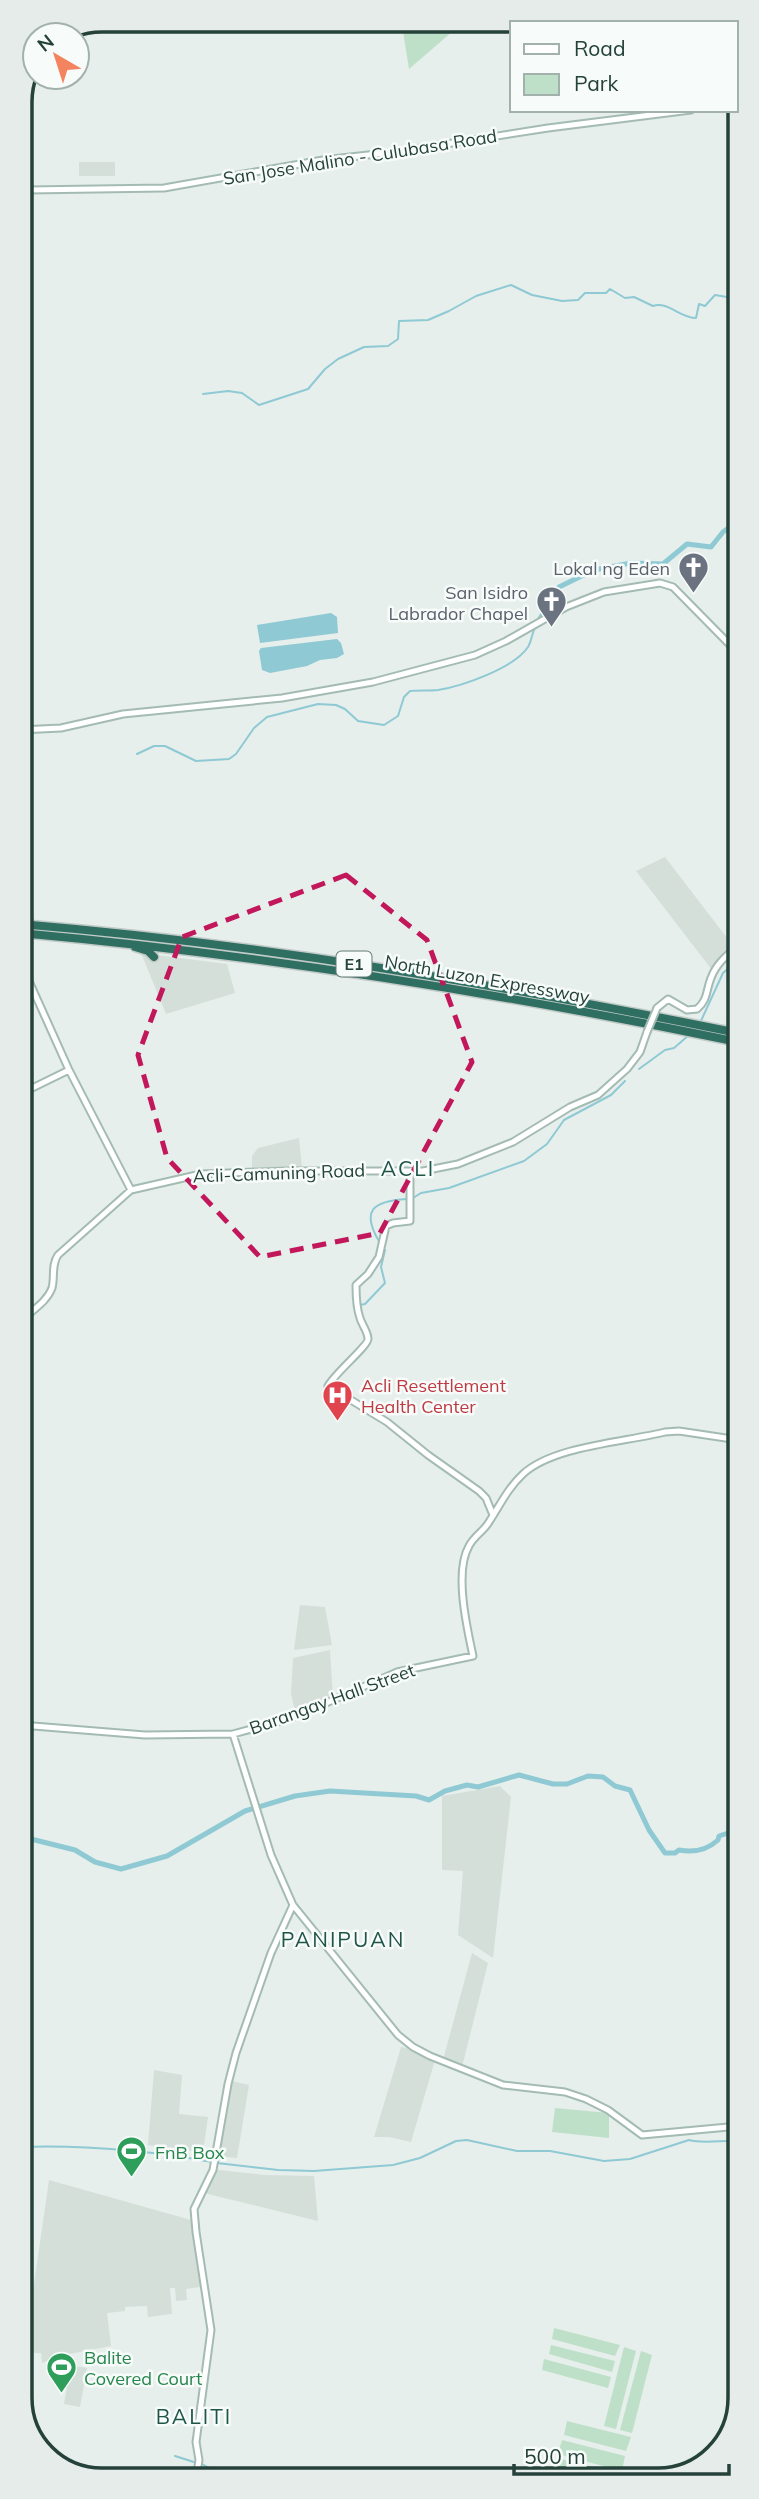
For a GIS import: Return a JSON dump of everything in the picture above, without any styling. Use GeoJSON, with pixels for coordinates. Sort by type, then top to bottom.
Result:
{"type":"FeatureCollection","features":[{"type":"Feature","properties":{"kind":"highway","name":"North Luzon Expressway"},"geometry":{"type":"LineString","coordinates":[[32,925],[156,937],[355,964],[556,997],[683,1026],[693,1033],[728,1040]]}},
{"type":"Feature","properties":{"kind":"highway","name":"North Luzon Expressway"},"geometry":{"type":"LineString","coordinates":[[32,934],[301,965],[728,1031]]}},
{"type":"Feature","properties":{"kind":"highway"},"geometry":{"type":"LineString","coordinates":[[70,937],[136,947],[154,957]]}},
{"type":"Feature","properties":{"kind":"highway"},"geometry":{"type":"LineString","coordinates":[[217,961],[224,958],[301,965]]}},
{"type":"Feature","properties":{"kind":"street","name":"San Jose Malino - Culubasa Road"},"geometry":{"type":"LineString","coordinates":[[32,190],[163,188],[323,160],[675,112]]}},
{"type":"Feature","properties":{"kind":"street"},"geometry":{"type":"LineString","coordinates":[[32,729],[61,728],[123,714],[282,698],[373,682],[475,655],[566,607],[621,588],[666,584],[673,587],[728,643]]}},
{"type":"Feature","properties":{"kind":"street","name":"Acli-Camuning Road"},"geometry":{"type":"LineString","coordinates":[[131,1190],[201,1174],[410,1171],[444,1168],[481,1156],[513,1142],[570,1107],[598,1095],[627,1069],[640,1052],[657,1008],[668,999],[684,1009],[697,1009],[706,999],[717,966],[728,956]]}},
{"type":"Feature","properties":{"kind":"street"},"geometry":{"type":"LineString","coordinates":[[32,988],[69,1070],[131,1190],[58,1255],[47,1297],[32,1311]]}},
{"type":"Feature","properties":{"kind":"street"},"geometry":{"type":"LineString","coordinates":[[32,1088],[69,1070]]}},
{"type":"Feature","properties":{"kind":"street"},"geometry":{"type":"LineString","coordinates":[[410,1171],[410,1221],[386,1226],[379,1257],[373,1268],[356,1285],[356,1301],[359,1317],[368,1337],[367,1344],[341,1368],[328,1386],[387,1422],[479,1491],[486,1498],[493,1515]]}},
{"type":"Feature","properties":{"kind":"street"},"geometry":{"type":"LineString","coordinates":[[493,1515],[523,1474],[536,1464],[557,1455],[679,1430],[728,1438]]}},
{"type":"Feature","properties":{"kind":"street","name":"Barangay Hall Street"},"geometry":{"type":"LineString","coordinates":[[32,1726],[145,1735],[233,1734],[292,1718],[397,1672],[473,1656],[466,1618],[464,1557],[470,1544],[487,1526],[493,1515]]}},
{"type":"Feature","properties":{"kind":"street"},"geometry":{"type":"LineString","coordinates":[[233,1734],[273,1863],[293,1905],[407,2043],[430,2056],[503,2085],[565,2092],[586,2099],[608,2110],[642,2135],[728,2127]]}},
{"type":"Feature","properties":{"kind":"street"},"geometry":{"type":"LineString","coordinates":[[198,2467],[196,2451],[211,2330],[195,2232],[194,2209],[213,2170],[230,2073],[271,1954],[293,1905]]}},
{"type":"Feature","properties":{"kind":"highlighted area"},"geometry":{"type":"Polygon","coordinates":[[[346,875],[427,940],[472,1062],[380,1233],[260,1257],[167,1158],[138,1055],[182,937],[346,875]]]}},
{"type":"Feature","properties":{"kind":"shaded area"},"geometry":{"type":"Polygon","coordinates":[[[79,162],[115,162],[115,176],[79,176],[79,162]]]}},
{"type":"Feature","properties":{"kind":"shaded area"},"geometry":{"type":"Polygon","coordinates":[[[665,857],[728,939],[728,951],[712,970],[636,871],[665,857]]]}},
{"type":"Feature","properties":{"kind":"shaded area"},"geometry":{"type":"Polygon","coordinates":[[[141,953],[227,964],[235,993],[166,1014],[141,953]]]}},
{"type":"Feature","properties":{"kind":"shaded area"},"geometry":{"type":"Polygon","coordinates":[[[299,1138],[302,1168],[252,1170],[252,1156],[258,1148],[299,1138]]]}},
{"type":"Feature","properties":{"kind":"shaded area"},"geometry":{"type":"Polygon","coordinates":[[[300,1605],[325,1607],[332,1645],[294,1650],[300,1605]]]}},
{"type":"Feature","properties":{"kind":"shaded area"},"geometry":{"type":"Polygon","coordinates":[[[330,1650],[333,1697],[295,1711],[291,1694],[293,1658],[330,1650]]]}},
{"type":"Feature","properties":{"kind":"shaded area"},"geometry":{"type":"Polygon","coordinates":[[[500,1786],[511,1797],[493,1958],[458,1935],[463,1871],[442,1870],[442,1796],[500,1786]]]}},
{"type":"Feature","properties":{"kind":"shaded area"},"geometry":{"type":"Polygon","coordinates":[[[472,1953],[488,1963],[462,2067],[443,2060],[472,1953]]]}},
{"type":"Feature","properties":{"kind":"shaded area"},"geometry":{"type":"Polygon","coordinates":[[[401,2047],[413,2049],[435,2060],[411,2142],[374,2137],[401,2047]]]}},
{"type":"Feature","properties":{"kind":"shaded area"},"geometry":{"type":"Polygon","coordinates":[[[154,2070],[182,2075],[179,2114],[208,2117],[204,2145],[200,2145],[200,2152],[148,2145],[154,2070]]]}},
{"type":"Feature","properties":{"kind":"shaded area"},"geometry":{"type":"Polygon","coordinates":[[[232,2081],[249,2085],[237,2158],[217,2156],[229,2084],[232,2081]]]}},
{"type":"Feature","properties":{"kind":"shaded area"},"geometry":{"type":"Polygon","coordinates":[[[216,2168],[265,2175],[314,2176],[318,2221],[204,2193],[216,2168]]]}},
{"type":"Feature","properties":{"kind":"shaded area"},"geometry":{"type":"Polygon","coordinates":[[[49,2180],[191,2220],[200,2287],[186,2289],[187,2300],[176,2301],[175,2288],[170,2288],[172,2314],[148,2317],[147,2306],[125,2307],[125,2311],[107,2313],[111,2346],[59,2356],[42,2363],[41,2353],[32,2353],[32,2298],[49,2180]]]}},
{"type":"Feature","properties":{"kind":"shaded area"},"geometry":{"type":"Polygon","coordinates":[[[61,2364],[87,2368],[80,2407],[64,2404],[67,2387],[58,2385],[61,2364]]]}},
{"type":"Feature","properties":{"kind":"green space"},"geometry":{"type":"Polygon","coordinates":[[[403,32],[452,32],[409,69],[403,32]]]}},
{"type":"Feature","properties":{"kind":"green space"},"geometry":{"type":"Polygon","coordinates":[[[32,926],[342,964],[561,1003],[32,933],[32,926]]]}},
{"type":"Feature","properties":{"kind":"green space"},"geometry":{"type":"Polygon","coordinates":[[[555,2108],[609,2113],[609,2138],[552,2132],[555,2108]]]}},
{"type":"Feature","properties":{"kind":"green space"},"geometry":{"type":"Polygon","coordinates":[[[554,2328],[620,2345],[615,2356],[552,2339],[554,2328]]]}},
{"type":"Feature","properties":{"kind":"green space"},"geometry":{"type":"Polygon","coordinates":[[[551,2345],[615,2361],[612,2372],[549,2354],[551,2345]]]}},
{"type":"Feature","properties":{"kind":"green space"},"geometry":{"type":"Polygon","coordinates":[[[624,2347],[636,2351],[616,2429],[604,2426],[624,2347]]]}},
{"type":"Feature","properties":{"kind":"green space"},"geometry":{"type":"Polygon","coordinates":[[[641,2351],[652,2355],[632,2433],[620,2430],[641,2351]]]}},
{"type":"Feature","properties":{"kind":"green space"},"geometry":{"type":"Polygon","coordinates":[[[544,2359],[611,2377],[608,2388],[542,2370],[544,2359]]]}},
{"type":"Feature","properties":{"kind":"green space"},"geometry":{"type":"Polygon","coordinates":[[[567,2421],[631,2437],[626,2451],[564,2435],[567,2421]]]}},
{"type":"Feature","properties":{"kind":"green space"},"geometry":{"type":"Polygon","coordinates":[[[562,2440],[625,2456],[623,2468],[610,2468],[558,2454],[562,2440]]]}},
{"type":"Feature","properties":{"kind":"green space"},"geometry":{"type":"Polygon","coordinates":[[[557,2458],[597,2468],[554,2468],[557,2458]]]}},
{"type":"Feature","properties":{"kind":"water"},"geometry":{"type":"Polygon","coordinates":[[[331,613],[337,617],[338,633],[260,643],[257,625],[331,613]]]}},
{"type":"Feature","properties":{"kind":"water"},"geometry":{"type":"Polygon","coordinates":[[[337,639],[344,654],[337,658],[270,673],[262,670],[259,651],[261,648],[337,639]]]}},
{"type":"Feature","properties":{"kind":"waterway"},"geometry":{"type":"LineString","coordinates":[[203,394],[228,391],[242,393],[259,405],[308,389],[325,369],[338,359],[364,347],[388,346],[398,339],[399,321],[428,320],[476,296],[511,285],[532,295],[562,301],[578,300],[585,293],[606,293],[610,289],[625,298],[634,297],[653,306],[664,306],[696,318],[699,304],[705,306],[715,295],[728,296]]}},
{"type":"Feature","properties":{"kind":"waterway"},"geometry":{"type":"LineString","coordinates":[[538,622],[559,587],[594,570],[631,563],[663,564],[687,544],[711,547],[728,528]]}},
{"type":"Feature","properties":{"kind":"waterway"},"geometry":{"type":"LineString","coordinates":[[137,754],[154,746],[165,746],[196,761],[229,759],[236,754],[254,728],[267,717],[318,704],[336,705],[358,721],[384,725],[398,716],[404,697],[410,691],[438,690],[461,685],[512,662],[528,647],[536,626]]}},
{"type":"Feature","properties":{"kind":"waterway"},"geometry":{"type":"LineString","coordinates":[[700,1023],[723,973],[728,969]]}},
{"type":"Feature","properties":{"kind":"waterway"},"geometry":{"type":"LineString","coordinates":[[639,1069],[665,1050],[674,1048],[689,1035]]}},
{"type":"Feature","properties":{"kind":"waterway"},"geometry":{"type":"LineString","coordinates":[[413,1198],[421,1193],[449,1188],[524,1161],[547,1144],[564,1120],[611,1095],[625,1081]]}},
{"type":"Feature","properties":{"kind":"waterway"},"geometry":{"type":"LineString","coordinates":[[380,1243],[371,1222],[373,1209],[386,1202],[407,1199]]}},
{"type":"Feature","properties":{"kind":"waterway"},"geometry":{"type":"LineString","coordinates":[[360,1305],[365,1304],[385,1283],[381,1267],[385,1250]]}},
{"type":"Feature","properties":{"kind":"waterway"},"geometry":{"type":"LineString","coordinates":[[32,1839],[75,1850],[95,1862],[121,1869],[167,1856],[245,1811],[295,1796],[330,1791],[416,1796],[429,1800],[445,1791],[467,1785],[478,1787],[519,1775],[553,1784],[567,1784],[588,1776],[603,1777],[615,1786],[630,1790],[649,1830],[665,1853],[705,1848],[718,1840],[719,1836],[728,1833]]}},
{"type":"Feature","properties":{"kind":"waterway"},"geometry":{"type":"LineString","coordinates":[[217,2163],[314,2171],[393,2165],[420,2158],[456,2141],[467,2140],[517,2151],[550,2151],[604,2161],[630,2159],[689,2140],[728,2141]]}},
{"type":"Feature","properties":{"kind":"waterway"},"geometry":{"type":"LineString","coordinates":[[32,2147],[117,2150],[212,2162]]}},
{"type":"Feature","properties":{"kind":"waterway"},"geometry":{"type":"LineString","coordinates":[[175,2456],[197,2463]]}},
{"type":"Feature","properties":{"kind":"waterway"},"geometry":{"type":"LineString","coordinates":[[202,2464],[208,2467]]}},
{"type":"Feature","properties":{"kind":"place","name":"Lokal ng Eden"},"geometry":{"type":"Point","coordinates":[693,595]}},
{"type":"Feature","properties":{"kind":"place","name":"San Isidro Labrador Chapel"},"geometry":{"type":"Point","coordinates":[551,629]}},
{"type":"Feature","properties":{"kind":"place","name":"Acli Resettlement Health Center"},"geometry":{"type":"Point","coordinates":[338,1422]}},
{"type":"Feature","properties":{"kind":"place","name":"FnB Box"},"geometry":{"type":"Point","coordinates":[132,2179]}},
{"type":"Feature","properties":{"kind":"place","name":"Balite Covered Court"},"geometry":{"type":"Point","coordinates":[61,2394]}},
{"type":"Feature","properties":{"kind":"district","name":"ACLI"},"geometry":{"type":"Point","coordinates":[408,1168]}},
{"type":"Feature","properties":{"kind":"district","name":"PANIPUAN"},"geometry":{"type":"Point","coordinates":[343,1939]}},
{"type":"Feature","properties":{"kind":"district","name":"BALITI"},"geometry":{"type":"Point","coordinates":[194,2416]}}]}
